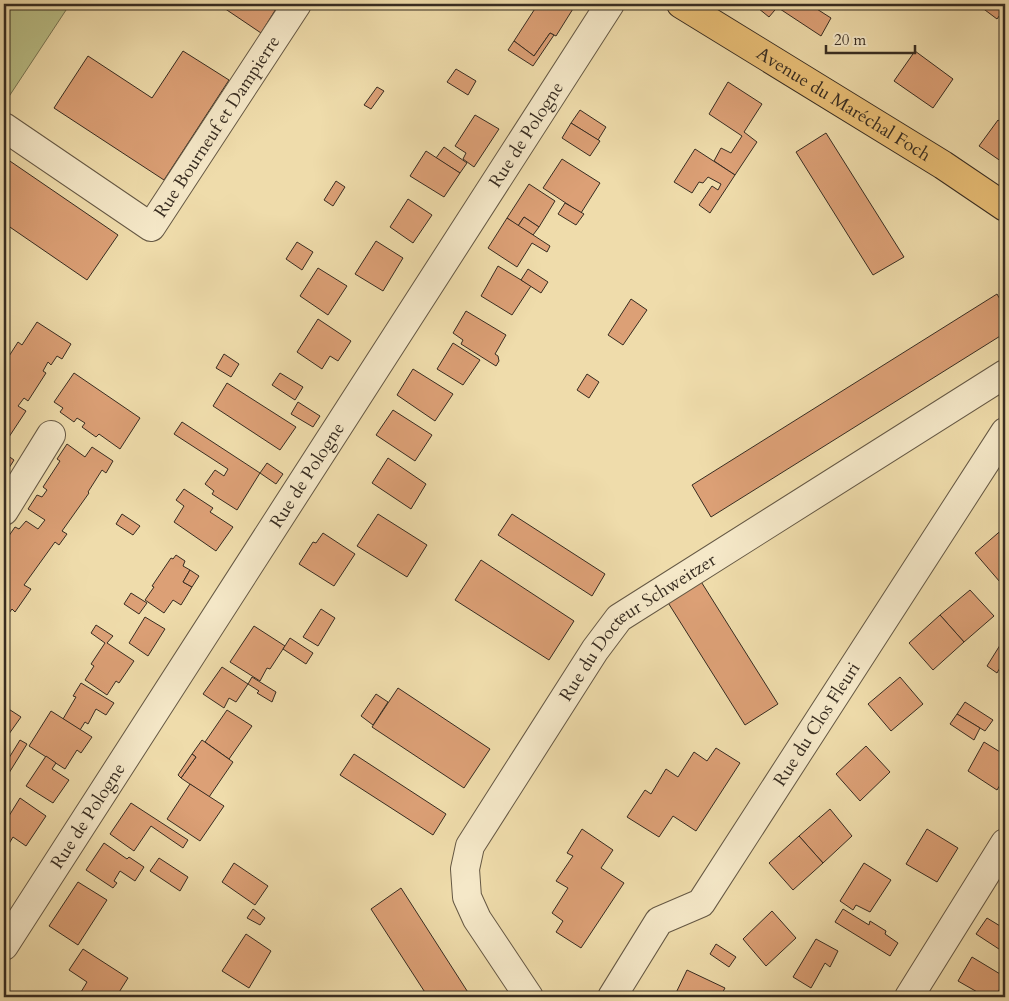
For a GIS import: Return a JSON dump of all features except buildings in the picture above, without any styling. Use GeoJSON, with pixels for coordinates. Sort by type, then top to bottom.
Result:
{"type":"FeatureCollection","features":[{"type":"Feature","properties":{"kind":"main road","name":"Avenue du Maréchal Foch"},"geometry":{"type":"LineString","coordinates":[[681,4],[943,165],[1005,207]]}},
{"type":"Feature","properties":{"kind":"street","name":"Rue Bourneuf et Dampierre"},"geometry":{"type":"LineString","coordinates":[[4,127],[151,227],[297,4]]}},
{"type":"Feature","properties":{"kind":"street","name":"Rue de Pologne"},"geometry":{"type":"LineString","coordinates":[[7,934],[610,4]]}},
{"type":"Feature","properties":{"kind":"street","name":"Rue du Docteur Schweitzer"},"geometry":{"type":"LineString","coordinates":[[529,997],[477,919],[467,897],[464,869],[470,846],[595,650],[619,618],[1005,374]]}},
{"type":"Feature","properties":{"kind":"street","name":"Rue du Clos Fleuri"},"geometry":{"type":"LineString","coordinates":[[612,997],[659,921],[702,903],[1005,432]]}},
{"type":"Feature","properties":{"kind":"street"},"geometry":{"type":"LineString","coordinates":[[4,511],[51,435]]}},
{"type":"Feature","properties":{"kind":"street"},"geometry":{"type":"LineString","coordinates":[[909,997],[1005,843]]}},
{"type":"Feature","properties":{"kind":"green space"},"geometry":{"type":"Polygon","coordinates":[[[4,4],[70,4],[4,104],[4,4]]]}}]}
